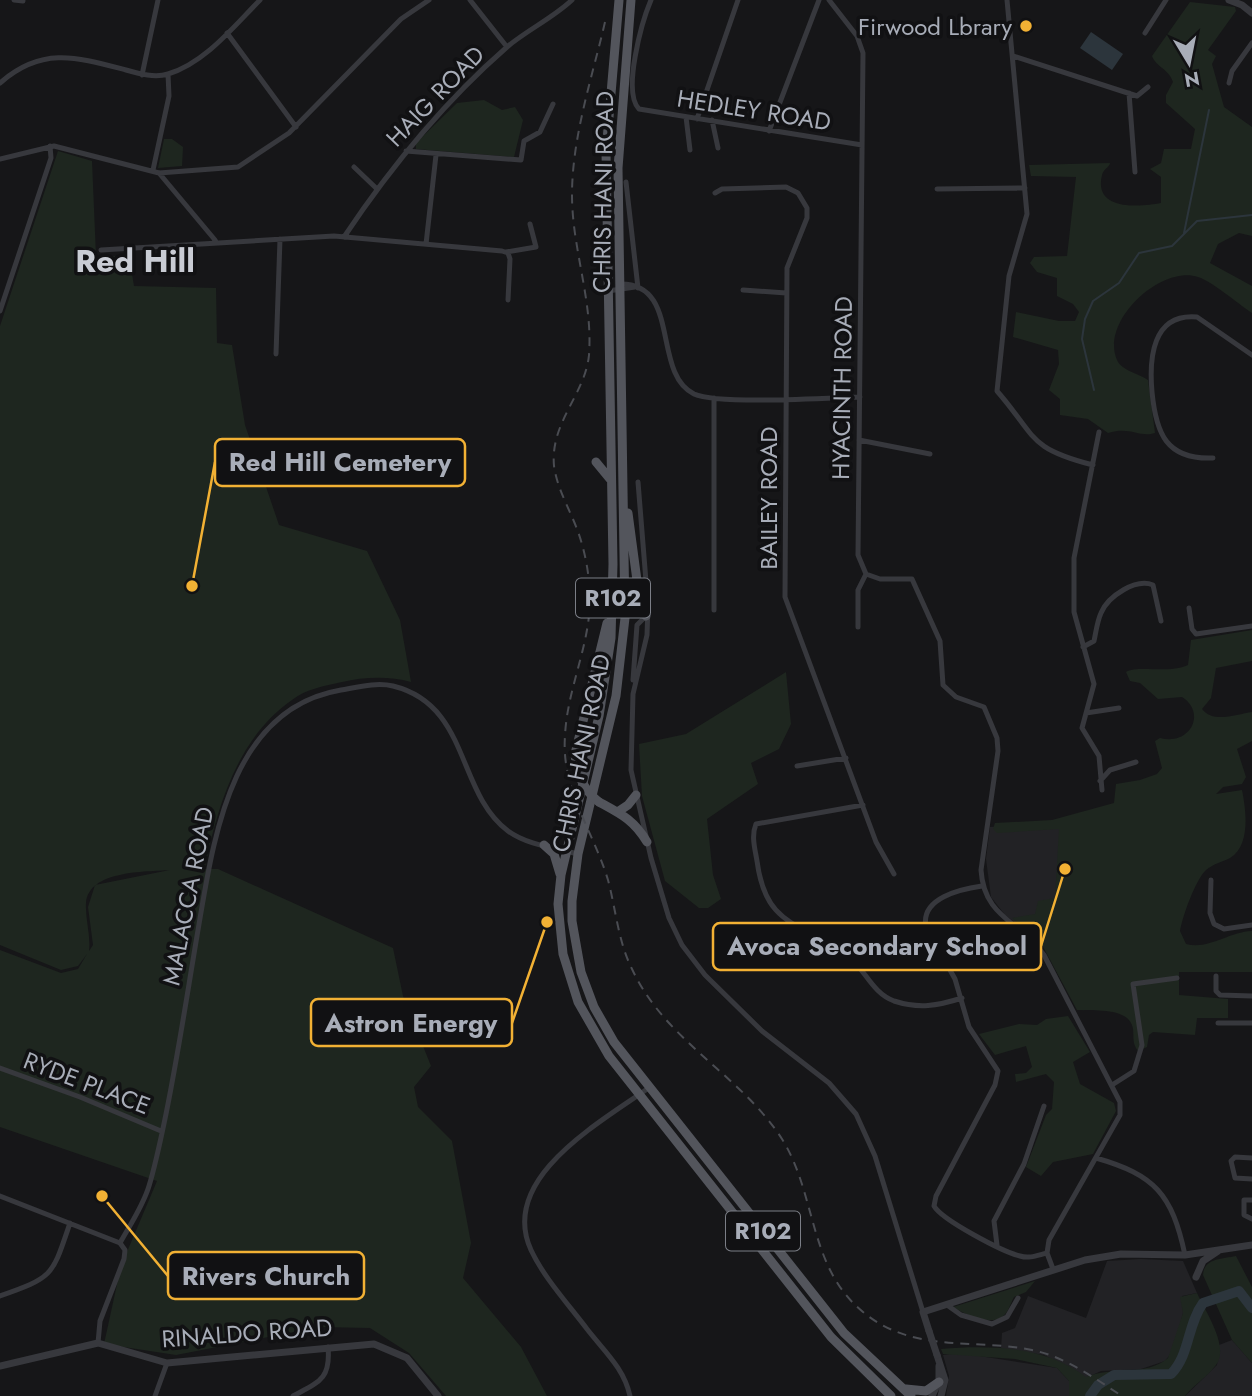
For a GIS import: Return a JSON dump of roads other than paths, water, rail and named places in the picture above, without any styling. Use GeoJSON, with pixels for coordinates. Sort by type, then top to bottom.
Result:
{"type":"FeatureCollection","features":[{"type":"Feature","properties":{"kind":"main road","name":"CHRIS HANI ROAD"},"geometry":{"type":"LineString","coordinates":[[619,0],[606,152],[613,599],[604,688],[561,875],[559,933],[570,981],[588,1024],[639,1095],[831,1337],[891,1396]]}},
{"type":"Feature","properties":{"kind":"main road","name":"CHRIS HANI ROAD"},"geometry":{"type":"LineString","coordinates":[[631,0],[619,139],[626,592],[616,696],[578,854],[572,921],[581,972],[605,1028],[650,1087],[844,1333],[911,1396]]}},
{"type":"Feature","properties":{"kind":"main road"},"geometry":{"type":"LineString","coordinates":[[596,462],[611,481]]}},
{"type":"Feature","properties":{"kind":"main road"},"geometry":{"type":"LineString","coordinates":[[624,501],[631,523],[638,588],[646,616]]}},
{"type":"Feature","properties":{"kind":"main road"},"geometry":{"type":"LineString","coordinates":[[613,599],[575,754],[583,784],[599,802],[620,811],[635,823],[646,842]]}},
{"type":"Feature","properties":{"kind":"main road"},"geometry":{"type":"LineString","coordinates":[[620,811],[628,806],[636,795]]}},
{"type":"Feature","properties":{"kind":"main road"},"geometry":{"type":"LineString","coordinates":[[544,845],[554,854],[561,875]]}},
{"type":"Feature","properties":{"kind":"main road"},"geometry":{"type":"LineString","coordinates":[[898,1386],[920,1392],[939,1382]]}},
{"type":"Feature","properties":{"kind":"street"},"geometry":{"type":"LineString","coordinates":[[14,0],[23,1]]}},
{"type":"Feature","properties":{"kind":"street"},"geometry":{"type":"LineString","coordinates":[[142,75],[158,0]]}},
{"type":"Feature","properties":{"kind":"street"},"geometry":{"type":"LineString","coordinates":[[0,83],[32,61],[49,58],[85,59],[142,75],[168,74],[192,62],[227,33],[260,0]]}},
{"type":"Feature","properties":{"kind":"street"},"geometry":{"type":"LineString","coordinates":[[0,159],[50,146],[156,172],[238,167],[296,127],[401,19],[429,0]]}},
{"type":"Feature","properties":{"kind":"street"},"geometry":{"type":"LineString","coordinates":[[470,0],[508,47]]}},
{"type":"Feature","properties":{"kind":"street","name":"HAIG ROAD"},"geometry":{"type":"LineString","coordinates":[[344,237],[376,188],[406,150],[508,47],[572,0]]}},
{"type":"Feature","properties":{"kind":"street","name":"HEDLEY ROAD"},"geometry":{"type":"LineString","coordinates":[[651,0],[639,34],[634,75],[633,99],[642,110],[862,145]]}},
{"type":"Feature","properties":{"kind":"street"},"geometry":{"type":"LineString","coordinates":[[696,119],[738,0]]}},
{"type":"Feature","properties":{"kind":"street"},"geometry":{"type":"LineString","coordinates":[[769,131],[819,0]]}},
{"type":"Feature","properties":{"kind":"street","name":"HYACINTH ROAD"},"geometry":{"type":"LineString","coordinates":[[829,0],[862,48],[858,555],[866,574],[858,590],[858,628]]}},
{"type":"Feature","properties":{"kind":"street"},"geometry":{"type":"LineString","coordinates":[[1007,0],[1027,214],[1009,276],[997,391],[1007,400],[1022,427],[1039,445],[1057,455],[1093,465]]}},
{"type":"Feature","properties":{"kind":"street"},"geometry":{"type":"LineString","coordinates":[[1145,33],[1166,0]]}},
{"type":"Feature","properties":{"kind":"street"},"geometry":{"type":"LineString","coordinates":[[1229,0],[1245,2],[1252,13]]}},
{"type":"Feature","properties":{"kind":"street"},"geometry":{"type":"LineString","coordinates":[[227,33],[296,127]]}},
{"type":"Feature","properties":{"kind":"street"},"geometry":{"type":"LineString","coordinates":[[1229,83],[1232,71],[1252,43]]}},
{"type":"Feature","properties":{"kind":"street"},"geometry":{"type":"LineString","coordinates":[[1013,56],[1129,93],[1141,95],[1148,87]]}},
{"type":"Feature","properties":{"kind":"street"},"geometry":{"type":"LineString","coordinates":[[168,74],[169,96],[156,172],[216,241]]}},
{"type":"Feature","properties":{"kind":"street"},"geometry":{"type":"LineString","coordinates":[[1129,93],[1135,172]]}},
{"type":"Feature","properties":{"kind":"street"},"geometry":{"type":"LineString","coordinates":[[406,150],[518,161],[523,159],[524,141],[540,132],[553,104]]}},
{"type":"Feature","properties":{"kind":"street"},"geometry":{"type":"LineString","coordinates":[[686,117],[690,150]]}},
{"type":"Feature","properties":{"kind":"street"},"geometry":{"type":"LineString","coordinates":[[712,120],[718,148]]}},
{"type":"Feature","properties":{"kind":"street"},"geometry":{"type":"LineString","coordinates":[[0,311],[51,158],[50,146]]}},
{"type":"Feature","properties":{"kind":"street"},"geometry":{"type":"LineString","coordinates":[[426,244],[436,155]]}},
{"type":"Feature","properties":{"kind":"street"},"geometry":{"type":"LineString","coordinates":[[354,167],[376,188]]}},
{"type":"Feature","properties":{"kind":"street"},"geometry":{"type":"LineString","coordinates":[[626,182],[636,287]]}},
{"type":"Feature","properties":{"kind":"street"},"geometry":{"type":"LineString","coordinates":[[937,188],[1025,188]]}},
{"type":"Feature","properties":{"kind":"street","name":"BAILEY ROAD"},"geometry":{"type":"LineString","coordinates":[[715,193],[722,189],[793,189],[801,197],[807,218],[788,258],[786,293],[786,604],[879,849],[894,874]]}},
{"type":"Feature","properties":{"kind":"street"},"geometry":{"type":"LineString","coordinates":[[101,250],[216,241],[344,237],[506,252],[536,247],[537,241],[530,223]]}},
{"type":"Feature","properties":{"kind":"street"},"geometry":{"type":"LineString","coordinates":[[276,354],[280,239]]}},
{"type":"Feature","properties":{"kind":"street"},"geometry":{"type":"LineString","coordinates":[[506,252],[510,259],[508,300]]}},
{"type":"Feature","properties":{"kind":"street"},"geometry":{"type":"LineString","coordinates":[[608,288],[636,287],[648,293],[658,311],[680,383],[695,394],[714,398],[860,397]]}},
{"type":"Feature","properties":{"kind":"street"},"geometry":{"type":"LineString","coordinates":[[743,290],[786,293]]}},
{"type":"Feature","properties":{"kind":"street"},"geometry":{"type":"LineString","coordinates":[[1213,458],[1187,456],[1167,443],[1158,430],[1151,381],[1155,340],[1172,321],[1197,317],[1252,355]]}},
{"type":"Feature","properties":{"kind":"street"},"geometry":{"type":"LineString","coordinates":[[714,398],[714,610]]}},
{"type":"Feature","properties":{"kind":"street"},"geometry":{"type":"LineString","coordinates":[[1099,432],[1074,558],[1074,612],[1094,684],[1082,728],[1099,756],[1099,781],[1102,790]]}},
{"type":"Feature","properties":{"kind":"street"},"geometry":{"type":"LineString","coordinates":[[859,440],[930,454]]}},
{"type":"Feature","properties":{"kind":"street"},"geometry":{"type":"LineString","coordinates":[[634,686],[646,641],[648,590],[638,482]]}},
{"type":"Feature","properties":{"kind":"street"},"geometry":{"type":"LineString","coordinates":[[866,574],[880,579],[910,578],[915,583],[940,641],[943,685],[956,697],[984,707],[997,738],[998,751],[981,870],[982,886],[995,911],[1029,936],[1044,955],[1120,1102],[1120,1115],[1049,1240],[1047,1253],[1053,1269]]}},
{"type":"Feature","properties":{"kind":"street"},"geometry":{"type":"LineString","coordinates":[[1083,647],[1094,641],[1102,610],[1127,588],[1146,583],[1153,585],[1161,621]]}},
{"type":"Feature","properties":{"kind":"street"},"geometry":{"type":"LineString","coordinates":[[1189,608],[1192,629],[1196,634],[1252,626]]}},
{"type":"Feature","properties":{"kind":"street"},"geometry":{"type":"LineString","coordinates":[[646,616],[637,625],[630,753],[646,842],[670,918],[693,961],[762,1031],[829,1083],[856,1114],[875,1156],[945,1380],[941,1396]]}},
{"type":"Feature","properties":{"kind":"street","name":"MALACCA ROAD"},"geometry":{"type":"LineString","coordinates":[[98,1343],[100,1321],[124,1259],[125,1250],[120,1243],[148,1187],[222,809],[246,760],[278,717],[316,695],[370,685],[395,686],[409,692],[445,721],[457,739],[492,816],[514,835],[578,854]]}},
{"type":"Feature","properties":{"kind":"street"},"geometry":{"type":"LineString","coordinates":[[1086,713],[1119,708]]}},
{"type":"Feature","properties":{"kind":"street"},"geometry":{"type":"LineString","coordinates":[[797,766],[846,758]]}},
{"type":"Feature","properties":{"kind":"street"},"geometry":{"type":"LineString","coordinates":[[1099,781],[1110,770],[1136,762]]}},
{"type":"Feature","properties":{"kind":"street"},"geometry":{"type":"LineString","coordinates":[[863,805],[756,824],[753,835],[758,872],[768,902],[787,920],[847,956],[885,997],[925,1007],[962,998]]}},
{"type":"Feature","properties":{"kind":"street"},"geometry":{"type":"LineString","coordinates":[[1211,880],[1210,913],[1214,924],[1224,929],[1252,925]]}},
{"type":"Feature","properties":{"kind":"street"},"geometry":{"type":"LineString","coordinates":[[982,886],[950,893],[930,909],[925,918],[926,927],[956,979],[969,1027],[996,1066],[998,1077],[936,1196],[934,1206],[945,1217],[1021,1257],[1047,1253]]}},
{"type":"Feature","properties":{"kind":"street"},"geometry":{"type":"LineString","coordinates":[[1216,975],[1216,991],[1220,995],[1252,996]]}},
{"type":"Feature","properties":{"kind":"street"},"geometry":{"type":"LineString","coordinates":[[1112,1085],[1132,1074],[1140,1053],[1135,981],[1177,978]]}},
{"type":"Feature","properties":{"kind":"street"},"geometry":{"type":"LineString","coordinates":[[1219,1023],[1252,1023]]}},
{"type":"Feature","properties":{"kind":"street","name":"RYDE PLACE"},"geometry":{"type":"LineString","coordinates":[[0,1068],[80,1097],[161,1131]]}},
{"type":"Feature","properties":{"kind":"street"},"geometry":{"type":"LineString","coordinates":[[630,1396],[625,1379],[612,1357],[532,1252],[524,1212],[531,1189],[547,1168],[650,1087]]}},
{"type":"Feature","properties":{"kind":"street"},"geometry":{"type":"LineString","coordinates":[[998,1246],[995,1221],[1024,1164],[1044,1105]]}},
{"type":"Feature","properties":{"kind":"street"},"geometry":{"type":"LineString","coordinates":[[1252,1158],[1235,1157],[1231,1161],[1235,1178],[1252,1179]]}},
{"type":"Feature","properties":{"kind":"street"},"geometry":{"type":"LineString","coordinates":[[1096,1158],[1133,1170],[1158,1187],[1181,1237],[1185,1255]]}},
{"type":"Feature","properties":{"kind":"street"},"geometry":{"type":"LineString","coordinates":[[0,1196],[120,1243]]}},
{"type":"Feature","properties":{"kind":"street"},"geometry":{"type":"LineString","coordinates":[[1252,1200],[1244,1200],[1242,1204],[1244,1215],[1252,1219]]}},
{"type":"Feature","properties":{"kind":"street"},"geometry":{"type":"LineString","coordinates":[[0,1296],[38,1283],[50,1274],[70,1223]]}},
{"type":"Feature","properties":{"kind":"street"},"geometry":{"type":"LineString","coordinates":[[923,1312],[1085,1260],[1121,1254],[1185,1255],[1252,1245]]}},
{"type":"Feature","properties":{"kind":"street"},"geometry":{"type":"LineString","coordinates":[[1196,1277],[1203,1261],[1219,1250]]}},
{"type":"Feature","properties":{"kind":"street"},"geometry":{"type":"LineString","coordinates":[[947,1305],[961,1315],[992,1324],[1007,1317],[1018,1298]]}},
{"type":"Feature","properties":{"kind":"street","name":"RINALDO ROAD"},"geometry":{"type":"LineString","coordinates":[[0,1366],[98,1343],[167,1363],[364,1344],[391,1349],[412,1363],[438,1396]]}},
{"type":"Feature","properties":{"kind":"street"},"geometry":{"type":"LineString","coordinates":[[293,1396],[325,1376],[330,1361],[328,1347]]}},
{"type":"Feature","properties":{"kind":"street"},"geometry":{"type":"LineString","coordinates":[[932,1396],[939,1382],[938,1358]]}},
{"type":"Feature","properties":{"kind":"street"},"geometry":{"type":"LineString","coordinates":[[155,1396],[167,1363]]}},
{"type":"Feature","properties":{"kind":"waterway"},"geometry":{"type":"LineString","coordinates":[[1184,233],[1209,110]]}},
{"type":"Feature","properties":{"kind":"waterway"},"geometry":{"type":"LineString","coordinates":[[1094,390],[1082,339],[1085,319],[1093,301],[1119,283],[1139,253],[1172,246],[1197,221],[1252,215]]}},
{"type":"Feature","properties":{"kind":"waterway"},"geometry":{"type":"LineString","coordinates":[[1090,1396],[1098,1385],[1114,1375],[1171,1374],[1182,1358],[1203,1303],[1239,1291],[1252,1308]]}},
{"type":"Feature","properties":{"kind":"railway"},"geometry":{"type":"LineString","coordinates":[[605,22],[584,108],[573,173],[573,215],[588,314],[589,355],[581,383],[557,436],[554,466],[560,490],[582,545],[590,595],[587,631],[567,718],[565,756],[573,792],[608,880],[627,958],[646,995],[664,1017],[683,1038],[746,1095],[782,1139],[802,1183],[822,1252],[832,1274],[845,1294],[863,1312],[882,1325],[923,1339],[1044,1353],[1079,1369],[1122,1396]]}},
{"type":"Feature","properties":{"kind":"place","name":"Firwood Lbrary"},"geometry":{"type":"Point","coordinates":[1026,26]}},
{"type":"Feature","properties":{"kind":"place","name":"Red Hill Cemetery"},"geometry":{"type":"Point","coordinates":[192,586]}},
{"type":"Feature","properties":{"kind":"place","name":"Avoca Secondary School"},"geometry":{"type":"Point","coordinates":[1065,869]}},
{"type":"Feature","properties":{"kind":"place","name":"Astron Energy"},"geometry":{"type":"Point","coordinates":[547,922]}},
{"type":"Feature","properties":{"kind":"place","name":"Rivers Church"},"geometry":{"type":"Point","coordinates":[102,1196]}},
{"type":"Feature","properties":{"kind":"district","name":"Red Hill"},"geometry":{"type":"Point","coordinates":[135,261]}}]}
